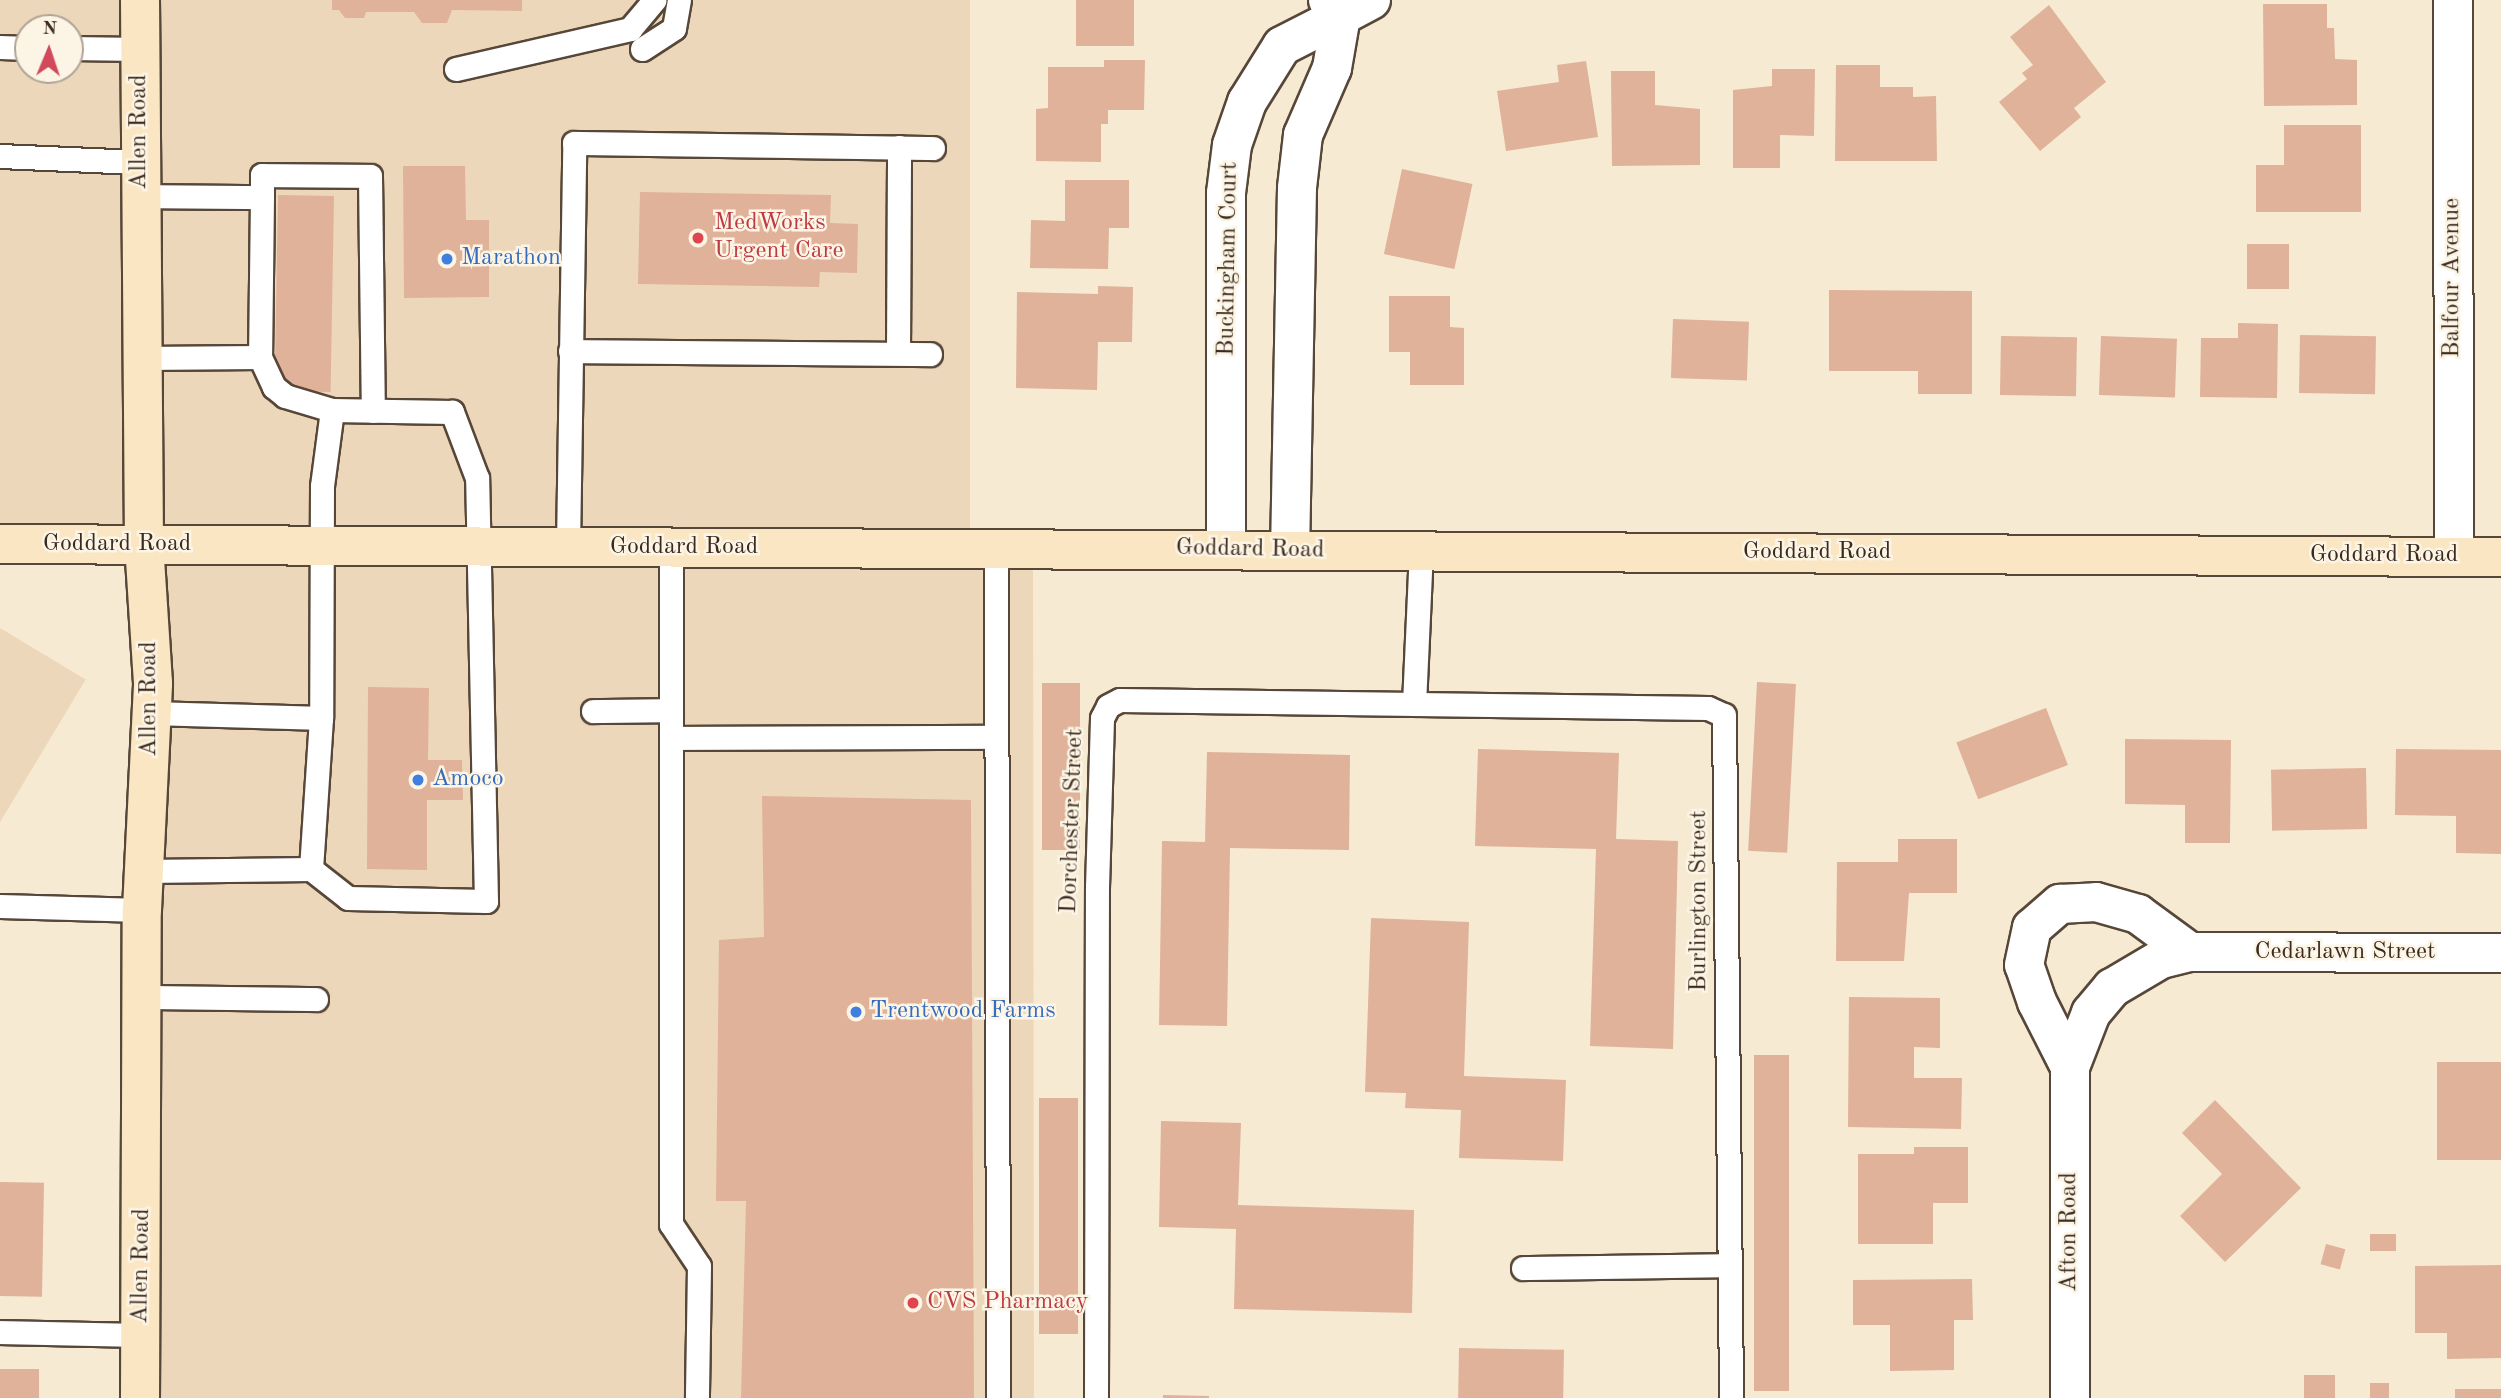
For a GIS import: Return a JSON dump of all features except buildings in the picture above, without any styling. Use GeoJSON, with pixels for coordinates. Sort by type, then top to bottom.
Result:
{"type":"FeatureCollection","features":[{"type":"Feature","properties":{"kind":"main road","name":"Allen Road"},"geometry":{"type":"LineString","coordinates":[[140,1398],[142,910],[153,713],[144,545],[139,179],[141,0]]}},
{"type":"Feature","properties":{"kind":"main road","name":"Goddard Road"},"geometry":{"type":"LineString","coordinates":[[0,544],[2501,557]]}},
{"type":"Feature","properties":{"kind":"street","name":"Balfour Avenue"},"geometry":{"type":"LineString","coordinates":[[2453,0],[2454,556]]}},
{"type":"Feature","properties":{"kind":"street","name":"Buckingham Court"},"geometry":{"type":"LineString","coordinates":[[1226,550],[1226,193],[1232,145],[1247,102],[1282,46],[1346,5]]}},
{"type":"Feature","properties":{"kind":"street","name":"Buckingham Court"},"geometry":{"type":"LineString","coordinates":[[1290,551],[1297,188],[1303,135],[1332,68],[1346,5]]}},
{"type":"Feature","properties":{"kind":"street","name":"Afton Road"},"geometry":{"type":"LineString","coordinates":[[2070,1067],[2036,1002],[2024,965],[2032,928],[2060,904],[2096,902],[2138,914],[2190,952]]}},
{"type":"Feature","properties":{"kind":"street","name":"Cedarlawn Street"},"geometry":{"type":"LineString","coordinates":[[2112,988],[2138,969],[2190,952],[2501,953]]}},
{"type":"Feature","properties":{"kind":"street","name":"Afton Road"},"geometry":{"type":"LineString","coordinates":[[2070,1398],[2070,1067],[2085,1024],[2112,988]]}},
{"type":"Feature","properties":{"kind":"lane"},"geometry":{"type":"LineString","coordinates":[[456,69],[630,29],[654,0]]}},
{"type":"Feature","properties":{"kind":"lane"},"geometry":{"type":"LineString","coordinates":[[642,49],[674,28],[679,0]]}},
{"type":"Feature","properties":{"kind":"lane"},"geometry":{"type":"LineString","coordinates":[[84,48],[140,49]]}},
{"type":"Feature","properties":{"kind":"lane"},"geometry":{"type":"LineString","coordinates":[[568,547],[574,143],[933,148]]}},
{"type":"Feature","properties":{"kind":"lane"},"geometry":{"type":"LineString","coordinates":[[898,353],[899,147]]}},
{"type":"Feature","properties":{"kind":"lane"},"geometry":{"type":"LineString","coordinates":[[0,156],[262,197]]}},
{"type":"Feature","properties":{"kind":"lane"},"geometry":{"type":"LineString","coordinates":[[144,871],[310,869],[348,898],[486,901],[477,478],[452,412],[373,411],[332,410],[285,396],[274,387],[260,357],[262,176],[370,176],[373,411]]}},
{"type":"Feature","properties":{"kind":"lane"},"geometry":{"type":"LineString","coordinates":[[570,351],[930,354]]}},
{"type":"Feature","properties":{"kind":"lane"},"geometry":{"type":"LineString","coordinates":[[142,358],[260,357]]}},
{"type":"Feature","properties":{"kind":"lane"},"geometry":{"type":"LineString","coordinates":[[310,869],[321,718],[322,486],[332,410]]}},
{"type":"Feature","properties":{"kind":"lane"},"geometry":{"type":"LineString","coordinates":[[671,548],[671,1224],[699,1266],[697,1398]]}},
{"type":"Feature","properties":{"kind":"lane"},"geometry":{"type":"LineString","coordinates":[[996,550],[998,1398]]}},
{"type":"Feature","properties":{"kind":"lane"},"geometry":{"type":"LineString","coordinates":[[1414,704],[1421,552]]}},
{"type":"Feature","properties":{"kind":"lane","name":"Dorchester Street"},"geometry":{"type":"LineString","coordinates":[[1096,1398],[1097,887],[1102,718],[1108,706],[1120,700],[1414,704]]}},
{"type":"Feature","properties":{"kind":"lane","name":"Burlington Street"},"geometry":{"type":"LineString","coordinates":[[1414,704],[1708,708],[1724,715],[1731,1398]]}},
{"type":"Feature","properties":{"kind":"lane"},"geometry":{"type":"LineString","coordinates":[[593,711],[671,710]]}},
{"type":"Feature","properties":{"kind":"lane"},"geometry":{"type":"LineString","coordinates":[[153,713],[321,718]]}},
{"type":"Feature","properties":{"kind":"lane"},"geometry":{"type":"LineString","coordinates":[[671,738],[996,737]]}},
{"type":"Feature","properties":{"kind":"lane"},"geometry":{"type":"LineString","coordinates":[[0,906],[142,910]]}},
{"type":"Feature","properties":{"kind":"lane"},"geometry":{"type":"LineString","coordinates":[[141,997],[316,999]]}},
{"type":"Feature","properties":{"kind":"lane"},"geometry":{"type":"LineString","coordinates":[[1523,1268],[1729,1265]]}},
{"type":"Feature","properties":{"kind":"lane"},"geometry":{"type":"LineString","coordinates":[[0,1332],[141,1335]]}},
{"type":"Feature","properties":{"kind":"shaded area"},"geometry":{"type":"Polygon","coordinates":[[[0,0],[970,0],[970,549],[1033,549],[1034,1398],[140,1398],[144,546],[0,545],[0,0]]]}},
{"type":"Feature","properties":{"kind":"shaded area"},"geometry":{"type":"Polygon","coordinates":[[[0,628],[86,680],[0,822],[0,628]]]}},
{"type":"Feature","properties":{"kind":"place","name":"MedWorks Urgent Care"},"geometry":{"type":"Point","coordinates":[698,238]}},
{"type":"Feature","properties":{"kind":"place","name":"Marathon"},"geometry":{"type":"Point","coordinates":[447,259]}},
{"type":"Feature","properties":{"kind":"place","name":"Amoco"},"geometry":{"type":"Point","coordinates":[418,780]}},
{"type":"Feature","properties":{"kind":"place","name":"Trentwood Farms"},"geometry":{"type":"Point","coordinates":[856,1012]}},
{"type":"Feature","properties":{"kind":"place","name":"CVS Pharmacy"},"geometry":{"type":"Point","coordinates":[913,1303]}}]}
